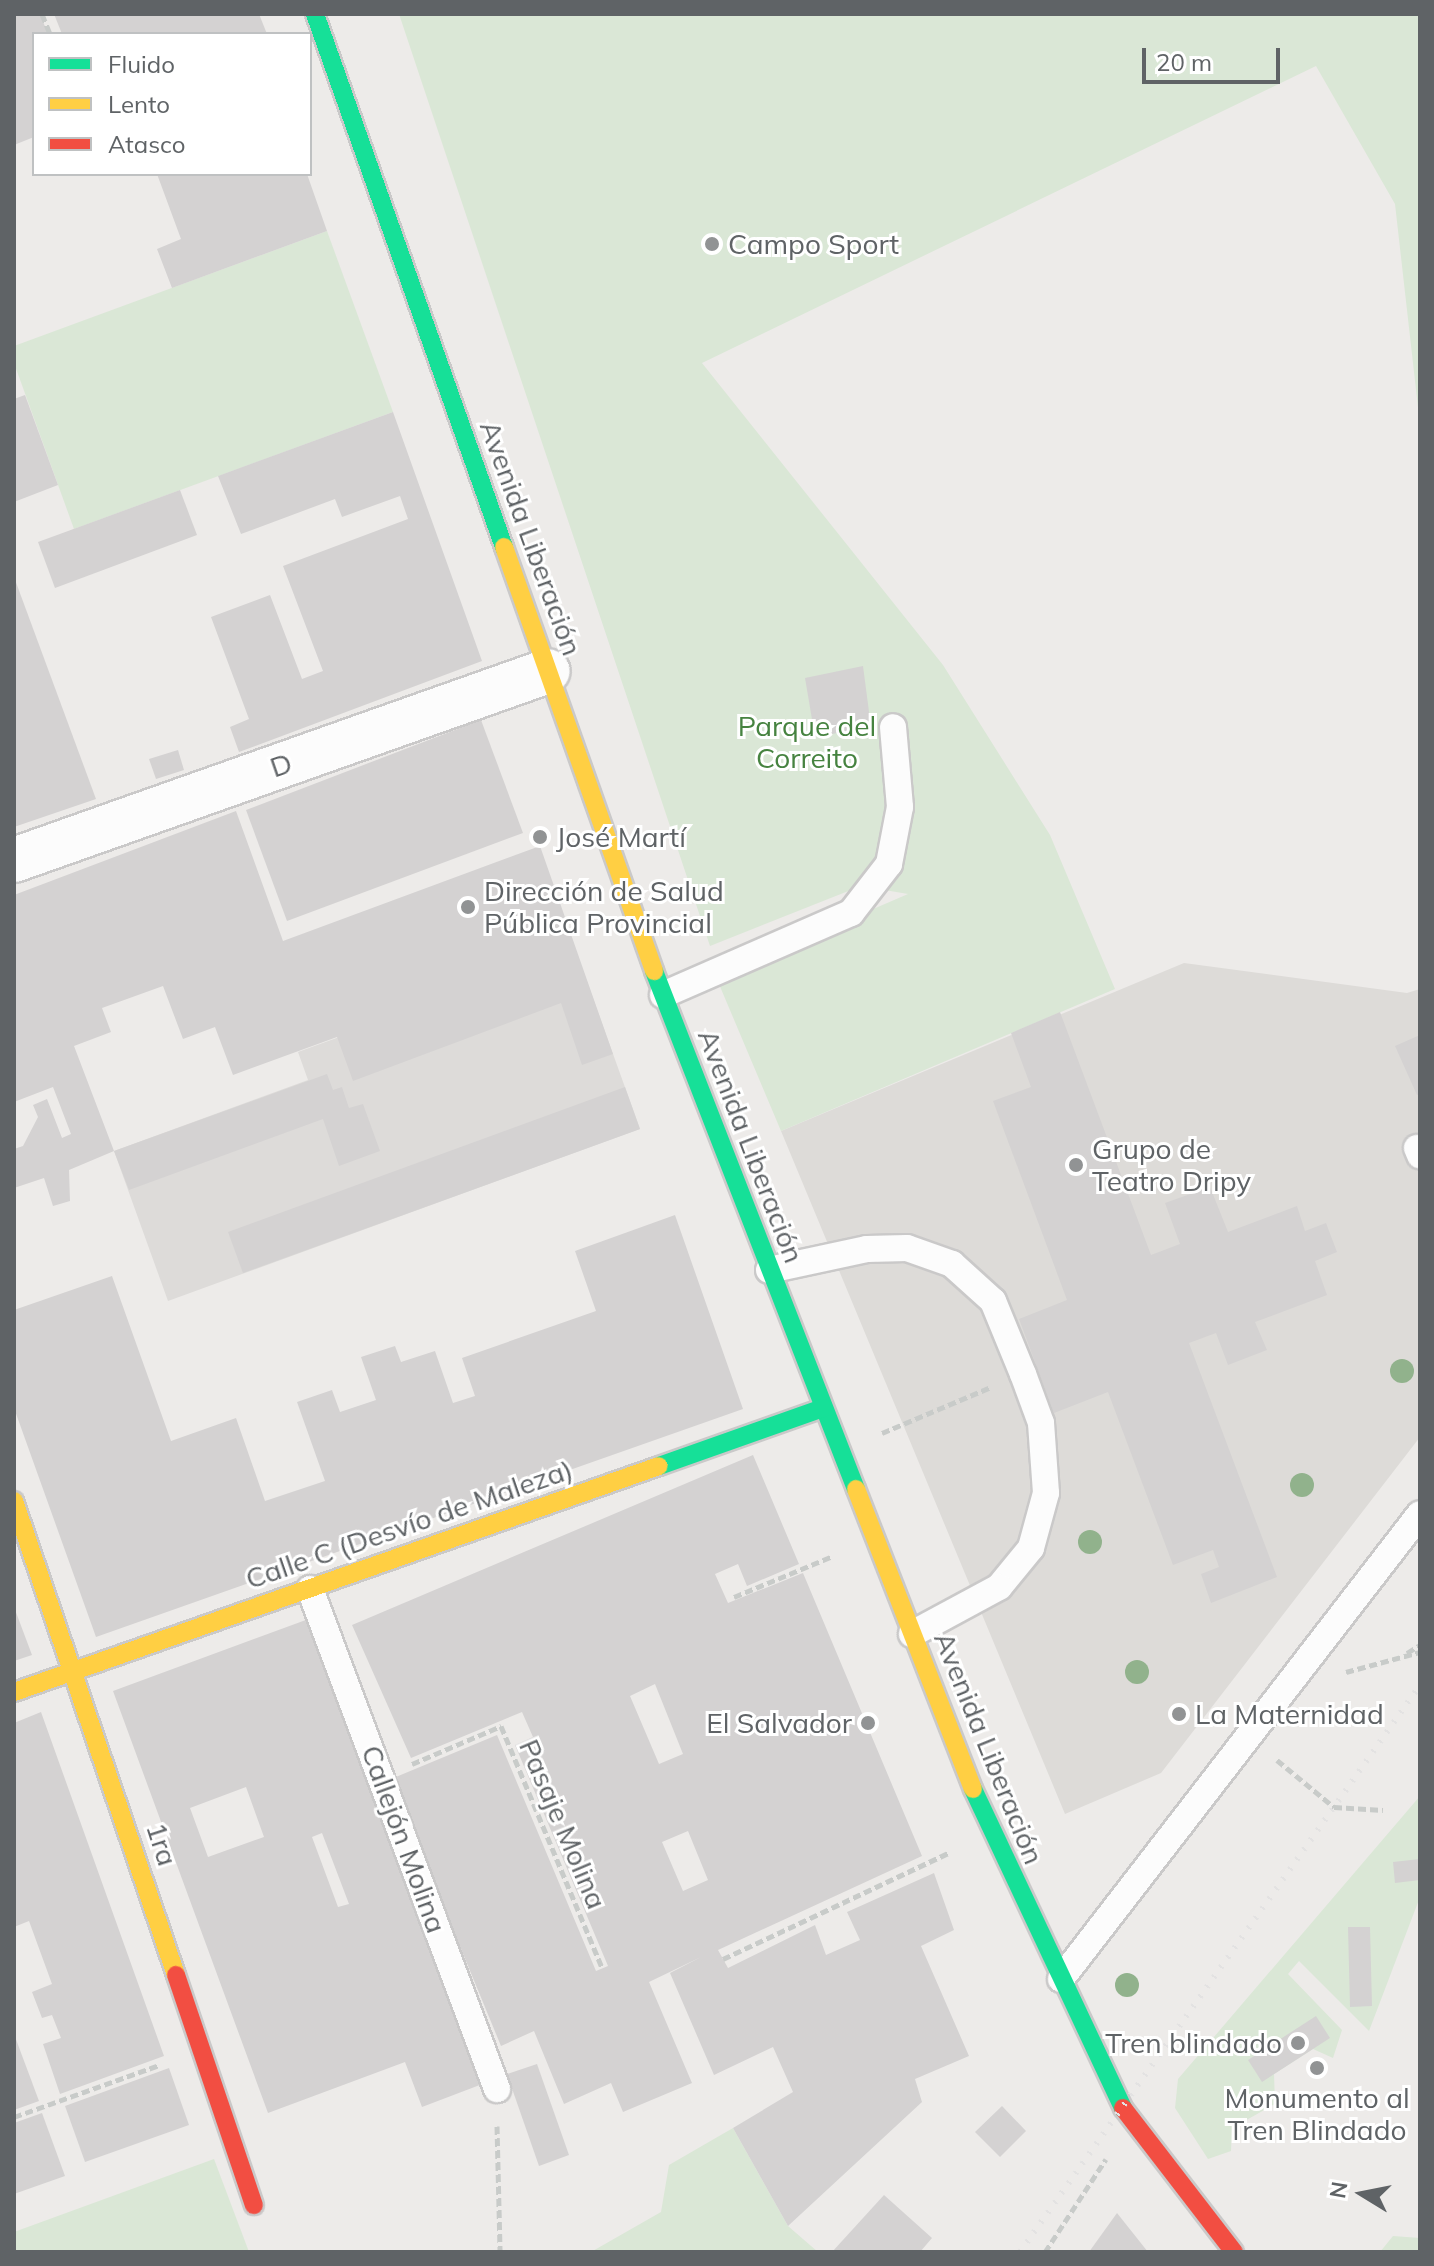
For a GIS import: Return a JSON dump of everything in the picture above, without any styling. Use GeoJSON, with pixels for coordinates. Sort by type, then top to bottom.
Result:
{"type":"FeatureCollection","features":[{"type":"Feature","properties":{"kind":"main road","name":"Avenida Liberación"},"geometry":{"type":"LineString","coordinates":[[315,14],[663,995],[990,1832],[1132,2118],[1234,2252]]}},
{"type":"Feature","properties":{"kind":"main road","name":"Calle C (Desvío de Maleza)"},"geometry":{"type":"LineString","coordinates":[[14,1692],[823,1408]]}},
{"type":"Feature","properties":{"kind":"main road","name":"1ra"},"geometry":{"type":"LineString","coordinates":[[14,1501],[75,1671],[254,2205]]}},
{"type":"Feature","properties":{"kind":"street","name":"D"},"geometry":{"type":"LineString","coordinates":[[14,860],[548,671]]}},
{"type":"Feature","properties":{"kind":"lane"},"geometry":{"type":"LineString","coordinates":[[663,995],[851,913],[889,864],[900,807],[893,727]]}},
{"type":"Feature","properties":{"kind":"lane"},"geometry":{"type":"LineString","coordinates":[[769,1270],[894,1248],[952,1264],[993,1301],[1023,1374],[1041,1423],[1046,1493],[1031,1548],[999,1587],[912,1634]]}},
{"type":"Feature","properties":{"kind":"lane"},"geometry":{"type":"LineString","coordinates":[[1061,1979],[1420,1514]]}},
{"type":"Feature","properties":{"kind":"lane","name":"Callejón Molina"},"geometry":{"type":"LineString","coordinates":[[310,1589],[497,2089]]}},
{"type":"Feature","properties":{"kind":"path"},"geometry":{"type":"LineString","coordinates":[[841,1451],[1023,1374]]}},
{"type":"Feature","properties":{"kind":"path"},"geometry":{"type":"LineString","coordinates":[[734,1597],[875,1538]]}},
{"type":"Feature","properties":{"kind":"path"},"geometry":{"type":"LineString","coordinates":[[1399,1658],[1420,1645]]}},
{"type":"Feature","properties":{"kind":"path"},"geometry":{"type":"LineString","coordinates":[[1343,1672],[1420,1652]]}},
{"type":"Feature","properties":{"kind":"path","name":"Pasaje Molina"},"geometry":{"type":"LineString","coordinates":[[382,1777],[501,1726],[602,1968]]}},
{"type":"Feature","properties":{"kind":"path"},"geometry":{"type":"LineString","coordinates":[[1248,1737],[1334,1807],[1383,1810]]}},
{"type":"Feature","properties":{"kind":"path"},"geometry":{"type":"LineString","coordinates":[[723,1959],[990,1832]]}},
{"type":"Feature","properties":{"kind":"path"},"geometry":{"type":"LineString","coordinates":[[14,2117],[201,2050]]}},
{"type":"Feature","properties":{"kind":"path"},"geometry":{"type":"LineString","coordinates":[[497,2089],[500,2252]]}},
{"type":"Feature","properties":{"kind":"path"},"geometry":{"type":"LineString","coordinates":[[1045,2252],[1132,2118]]}},
{"type":"Feature","properties":{"kind":"shaded area"},"geometry":{"type":"Polygon","coordinates":[[[576,951],[640,1129],[168,1301],[114,1151],[308,1080],[298,1052],[576,951]]]}},
{"type":"Feature","properties":{"kind":"shaded area"},"geometry":{"type":"Polygon","coordinates":[[[1184,963],[1407,993],[1420,989],[1420,1437],[1161,1773],[1065,1814],[781,1131],[1184,963]]]}},
{"type":"Feature","properties":{"kind":"green space","name":"Parque del Correito"},"geometry":{"type":"Polygon","coordinates":[[[399,14],[1420,14],[1420,425],[1395,204],[1316,66],[702,363],[943,665],[1050,835],[1115,989],[781,1131],[716,977],[908,894],[861,886],[710,946],[399,14]]]}},
{"type":"Feature","properties":{"kind":"green space"},"geometry":{"type":"Polygon","coordinates":[[[327,231],[393,412],[74,529],[14,363],[14,346],[327,231]]]}},
{"type":"Feature","properties":{"kind":"green space"},"geometry":{"type":"Polygon","coordinates":[[[1420,1796],[1420,1897],[1369,2031],[1299,1961],[1288,1974],[1342,2030],[1333,2058],[1313,2049],[1274,2074],[1275,2104],[1232,2128],[1231,2151],[1208,2159],[1175,2108],[1178,2079],[1420,1796]]]}},
{"type":"Feature","properties":{"kind":"green space"},"geometry":{"type":"Polygon","coordinates":[[[733,2128],[788,2226],[818,2252],[591,2252],[661,2212],[669,2165],[733,2128]]]}},
{"type":"Feature","properties":{"kind":"green space"},"geometry":{"type":"Polygon","coordinates":[[[214,2159],[249,2252],[14,2252],[14,2232],[214,2159]]]}},
{"type":"Feature","properties":{"kind":"green space"},"geometry":{"type":"Polygon","coordinates":[[[1393,2236],[1420,2238],[1420,2252],[1380,2252],[1393,2236]]]}},
{"type":"Feature","properties":{"kind":"building"},"geometry":{"type":"Polygon","coordinates":[[[14,14],[40,14],[47,32],[32,32],[32,138],[14,145],[14,14]]]}},
{"type":"Feature","properties":{"kind":"building"},"geometry":{"type":"Polygon","coordinates":[[[54,14],[259,14],[266,32],[61,32],[54,14]]]}},
{"type":"Feature","properties":{"kind":"building"},"geometry":{"type":"Polygon","coordinates":[[[158,176],[308,176],[327,231],[172,288],[157,249],[181,239],[158,176]]]}},
{"type":"Feature","properties":{"kind":"building"},"geometry":{"type":"Polygon","coordinates":[[[25,395],[58,485],[14,502],[14,399],[25,395]]]}},
{"type":"Feature","properties":{"kind":"building"},"geometry":{"type":"Polygon","coordinates":[[[393,412],[482,661],[239,752],[230,727],[249,719],[211,617],[270,595],[302,679],[323,671],[283,566],[408,519],[400,496],[342,517],[335,499],[241,534],[218,476],[393,412]]]}},
{"type":"Feature","properties":{"kind":"building"},"geometry":{"type":"Polygon","coordinates":[[[180,490],[197,535],[55,588],[38,542],[180,490]]]}},
{"type":"Feature","properties":{"kind":"building"},"geometry":{"type":"Polygon","coordinates":[[[14,577],[96,799],[14,827],[14,577]]]}},
{"type":"Feature","properties":{"kind":"building"},"geometry":{"type":"Polygon","coordinates":[[[863,666],[871,727],[815,737],[805,678],[863,666]]]}},
{"type":"Feature","properties":{"kind":"building"},"geometry":{"type":"Polygon","coordinates":[[[481,720],[523,833],[287,921],[246,810],[481,720]]]}},
{"type":"Feature","properties":{"kind":"building"},"geometry":{"type":"Polygon","coordinates":[[[178,750],[184,770],[156,779],[149,759],[178,750]]]}},
{"type":"Feature","properties":{"kind":"building"},"geometry":{"type":"Polygon","coordinates":[[[236,811],[283,941],[540,846],[613,1054],[582,1065],[561,1003],[353,1081],[337,1037],[233,1075],[215,1027],[183,1039],[163,986],[102,1008],[111,1032],[74,1046],[114,1151],[69,1170],[70,1201],[53,1206],[44,1178],[14,1188],[14,1149],[23,1146],[38,1117],[33,1105],[47,1099],[62,1138],[71,1134],[53,1087],[14,1102],[14,895],[236,811]]]}},
{"type":"Feature","properties":{"kind":"building"},"geometry":{"type":"Polygon","coordinates":[[[1060,1012],[1151,1255],[1180,1244],[1165,1203],[1210,1187],[1228,1232],[1297,1206],[1305,1231],[1326,1223],[1337,1252],[1315,1261],[1327,1295],[1255,1322],[1267,1350],[1228,1365],[1216,1333],[1189,1343],[1277,1577],[1211,1603],[1201,1574],[1219,1567],[1213,1550],[1173,1565],[1108,1392],[1054,1413],[1019,1319],[1067,1300],[993,1101],[1031,1087],[1011,1033],[1060,1012]]]}},
{"type":"Feature","properties":{"kind":"building"},"geometry":{"type":"Polygon","coordinates":[[[1420,1035],[1420,1094],[1417,1095],[1395,1046],[1420,1035]]]}},
{"type":"Feature","properties":{"kind":"building"},"geometry":{"type":"Polygon","coordinates":[[[327,1074],[333,1090],[342,1087],[349,1108],[363,1104],[380,1151],[339,1166],[323,1119],[129,1190],[114,1151],[327,1074]]]}},
{"type":"Feature","properties":{"kind":"building"},"geometry":{"type":"Polygon","coordinates":[[[625,1087],[640,1129],[243,1273],[228,1232],[625,1087]]]}},
{"type":"Feature","properties":{"kind":"building"},"geometry":{"type":"Polygon","coordinates":[[[675,1215],[743,1409],[96,1637],[14,1408],[14,1310],[112,1276],[171,1441],[236,1418],[265,1501],[325,1481],[297,1402],[332,1390],[340,1412],[376,1400],[361,1357],[395,1346],[401,1362],[435,1351],[453,1403],[475,1396],[462,1358],[596,1311],[575,1251],[675,1215]]]}},
{"type":"Feature","properties":{"kind":"building"},"geometry":{"type":"Polygon","coordinates":[[[753,1455],[799,1564],[747,1586],[738,1564],[715,1574],[728,1603],[803,1573],[922,1856],[718,1950],[728,1968],[815,1925],[826,1955],[860,1940],[847,1912],[934,1873],[954,1930],[921,1946],[969,2056],[915,2079],[922,2102],[788,2226],[733,2128],[793,2092],[773,2047],[714,2075],[670,1973],[701,1957],[649,1982],[692,2083],[623,2112],[611,2083],[564,2104],[534,2031],[501,2046],[391,1779],[497,1735],[596,1971],[608,1966],[515,1745],[533,1737],[522,1712],[411,1758],[352,1625],[753,1455]],[[655,1684],[630,1696],[659,1764],[683,1754],[655,1684]],[[688,1831],[662,1842],[683,1891],[708,1880],[688,1831]]]}},
{"type":"Feature","properties":{"kind":"building"},"geometry":{"type":"Polygon","coordinates":[[[14,1607],[32,1655],[14,1661],[14,1607]]]}},
{"type":"Feature","properties":{"kind":"building"},"geometry":{"type":"Polygon","coordinates":[[[314,1617],[485,2083],[422,2107],[405,2062],[268,2113],[113,1691],[314,1617]],[[246,1787],[190,1808],[208,1857],[264,1837],[246,1787]],[[322,1833],[312,1837],[338,1907],[349,1904],[322,1833]]]}},
{"type":"Feature","properties":{"kind":"building"},"geometry":{"type":"Polygon","coordinates":[[[41,1712],[164,2056],[60,2094],[43,2044],[61,2038],[52,2015],[42,2018],[32,1992],[52,1984],[29,1921],[14,1927],[14,1723],[41,1712]]]}},
{"type":"Feature","properties":{"kind":"building"},"geometry":{"type":"Polygon","coordinates":[[[1420,1859],[1420,1880],[1395,1883],[1393,1862],[1420,1859]]]}},
{"type":"Feature","properties":{"kind":"building","name":"Tren blindado"},"geometry":{"type":"Polygon","coordinates":[[[1348,1927],[1370,1927],[1372,2006],[1350,2007],[1348,1927]]]}},
{"type":"Feature","properties":{"kind":"building","name":"Tren blindado"},"geometry":{"type":"Polygon","coordinates":[[[1316,2016],[1330,2038],[1262,2082],[1248,2060],[1316,2016]]]}},
{"type":"Feature","properties":{"kind":"building"},"geometry":{"type":"Polygon","coordinates":[[[14,2034],[39,2101],[14,2110],[14,2034]]]}},
{"type":"Feature","properties":{"kind":"building"},"geometry":{"type":"Polygon","coordinates":[[[537,2064],[569,2155],[539,2166],[507,2074],[537,2064]]]}},
{"type":"Feature","properties":{"kind":"building"},"geometry":{"type":"Polygon","coordinates":[[[169,2068],[189,2125],[85,2162],[65,2106],[169,2068]]]}},
{"type":"Feature","properties":{"kind":"building"},"geometry":{"type":"Polygon","coordinates":[[[1002,2106],[1026,2131],[1000,2157],[975,2132],[1002,2106]]]}},
{"type":"Feature","properties":{"kind":"building"},"geometry":{"type":"Polygon","coordinates":[[[42,2113],[65,2176],[14,2194],[14,2123],[42,2113]]]}},
{"type":"Feature","properties":{"kind":"building"},"geometry":{"type":"Polygon","coordinates":[[[884,2195],[932,2238],[920,2252],[832,2252],[884,2195]]]}},
{"type":"Feature","properties":{"kind":"building"},"geometry":{"type":"Polygon","coordinates":[[[1117,2213],[1148,2252],[1089,2252],[1117,2213]]]}},
{"type":"Feature","properties":{"kind":"railway"},"geometry":{"type":"LineString","coordinates":[[1020,2252],[1420,1685]]}},
{"type":"Feature","properties":{"kind":"traffic: fast"},"geometry":{"type":"LineString","coordinates":[[315,14],[504,547]]}},
{"type":"Feature","properties":{"kind":"traffic: fast"},"geometry":{"type":"LineString","coordinates":[[654,971],[856,1489]]}},
{"type":"Feature","properties":{"kind":"traffic: fast"},"geometry":{"type":"LineString","coordinates":[[659,1466],[823,1408]]}},
{"type":"Feature","properties":{"kind":"traffic: fast"},"geometry":{"type":"LineString","coordinates":[[973,1789],[1123,2108]]}},
{"type":"Feature","properties":{"kind":"traffic: slow"},"geometry":{"type":"LineString","coordinates":[[504,547],[654,971]]}},
{"type":"Feature","properties":{"kind":"traffic: slow"},"geometry":{"type":"LineString","coordinates":[[14,1692],[659,1466]]}},
{"type":"Feature","properties":{"kind":"traffic: slow"},"geometry":{"type":"LineString","coordinates":[[856,1489],[973,1789]]}},
{"type":"Feature","properties":{"kind":"traffic: slow"},"geometry":{"type":"LineString","coordinates":[[14,1501],[176,1975]]}},
{"type":"Feature","properties":{"kind":"traffic: jam"},"geometry":{"type":"LineString","coordinates":[[176,1975],[254,2205]]}},
{"type":"Feature","properties":{"kind":"traffic: jam"},"geometry":{"type":"LineString","coordinates":[[1123,2108],[1234,2252]]}},
{"type":"Feature","properties":{"kind":"place","name":"Campo Sport"},"geometry":{"type":"Point","coordinates":[712,244]}},
{"type":"Feature","properties":{"kind":"place","name":"José Martí"},"geometry":{"type":"Point","coordinates":[540,837]}},
{"type":"Feature","properties":{"kind":"place","name":"Dirección de Salud Pública Provincial"},"geometry":{"type":"Point","coordinates":[468,907]}},
{"type":"Feature","properties":{"kind":"place","name":"Grupo de Teatro Dripy"},"geometry":{"type":"Point","coordinates":[1076,1165]}},
{"type":"Feature","properties":{"kind":"place","name":"La Maternidad"},"geometry":{"type":"Point","coordinates":[1179,1714]}},
{"type":"Feature","properties":{"kind":"place","name":"El Salvador"},"geometry":{"type":"Point","coordinates":[868,1723]}},
{"type":"Feature","properties":{"kind":"place","name":"Tren blindado"},"geometry":{"type":"Point","coordinates":[1298,2043]}},
{"type":"Feature","properties":{"kind":"place","name":"Monumento al Tren Blindado"},"geometry":{"type":"Point","coordinates":[1317,2068]}}]}
